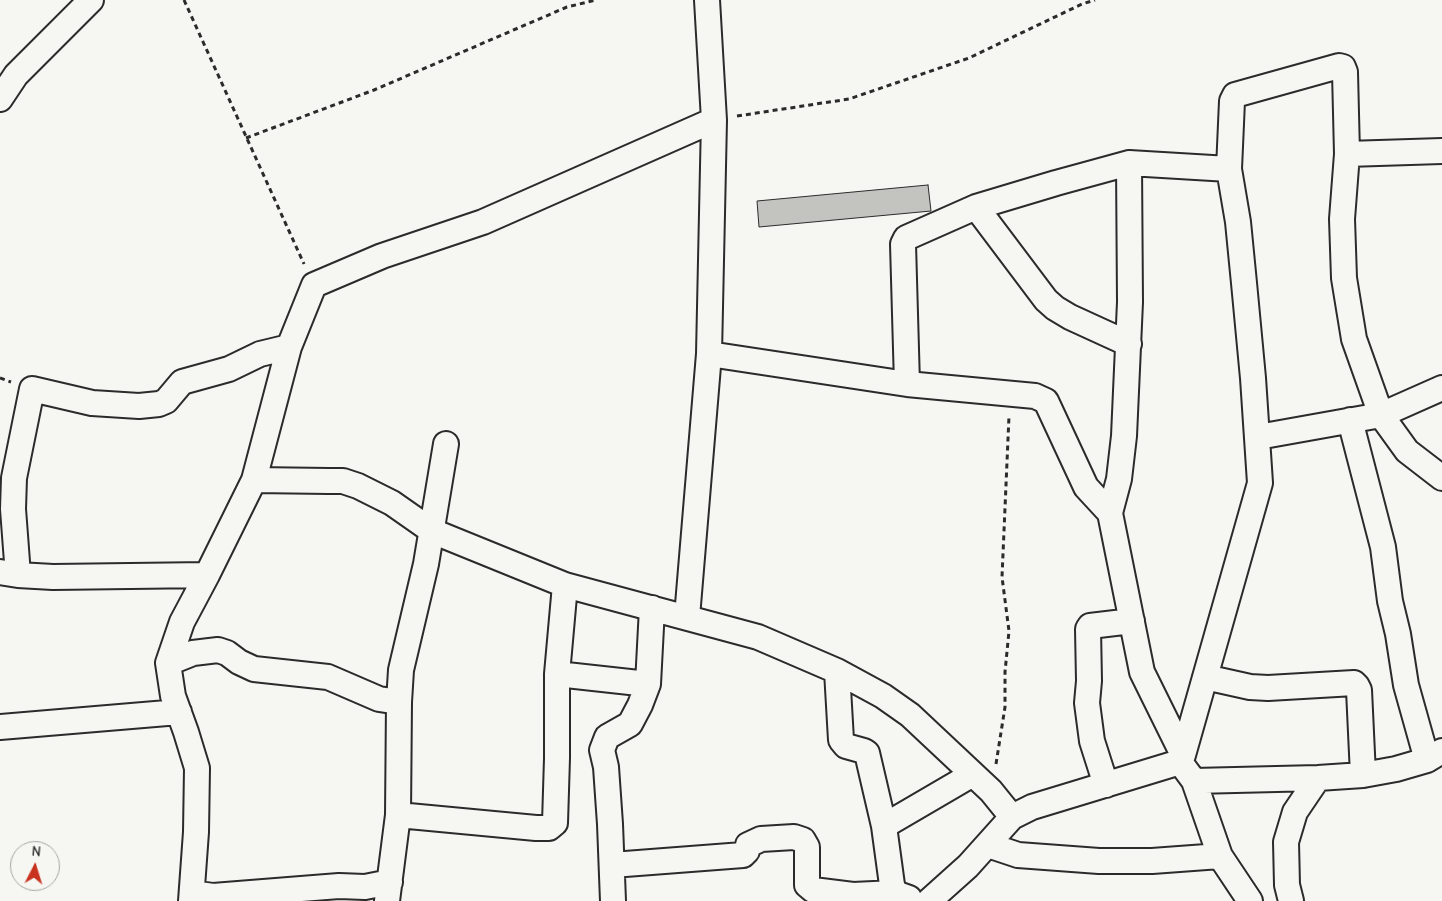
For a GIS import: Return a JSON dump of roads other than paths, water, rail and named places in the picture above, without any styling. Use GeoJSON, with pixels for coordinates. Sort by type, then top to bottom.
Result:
{"type":"FeatureCollection","features":[{"type":"Feature","properties":{"kind":"street"},"geometry":{"type":"LineString","coordinates":[[0,99],[16,74],[91,0]]}},
{"type":"Feature","properties":{"kind":"street"},"geometry":{"type":"LineString","coordinates":[[687,618],[708,354],[714,120],[707,0]]}},
{"type":"Feature","properties":{"kind":"street"},"geometry":{"type":"LineString","coordinates":[[1181,758],[1260,483],[1258,437],[1239,231],[1229,169],[1232,101],[1235,95],[1339,66],[1343,67],[1345,72],[1348,154],[1342,219],[1344,278],[1354,339],[1381,415],[1407,451],[1442,478]]}},
{"type":"Feature","properties":{"kind":"street"},"geometry":{"type":"LineString","coordinates":[[446,444],[432,531],[402,670],[399,702],[398,815],[389,892],[365,886],[339,886],[190,899],[196,832],[197,768],[173,696],[168,663],[182,622],[208,575],[254,480],[289,347],[314,285],[382,256],[483,222],[714,120]]}},
{"type":"Feature","properties":{"kind":"street"},"geometry":{"type":"LineString","coordinates":[[1348,154],[1442,151]]}},
{"type":"Feature","properties":{"kind":"street"},"geometry":{"type":"LineString","coordinates":[[907,384],[903,244],[906,238],[976,207],[1129,163],[1229,169]]}},
{"type":"Feature","properties":{"kind":"street"},"geometry":{"type":"LineString","coordinates":[[1129,163],[1129,344],[1121,462],[1119,479],[1110,513],[1142,672],[1194,782],[1220,856],[1250,901]]}},
{"type":"Feature","properties":{"kind":"street"},"geometry":{"type":"LineString","coordinates":[[976,207],[1046,300],[1070,318],[1129,344]]}},
{"type":"Feature","properties":{"kind":"street"},"geometry":{"type":"LineString","coordinates":[[208,575],[139,577],[9,574],[14,478],[32,388],[92,403],[139,406],[159,404],[166,401],[182,382],[229,369],[260,354],[289,347]]}},
{"type":"Feature","properties":{"kind":"street"},"geometry":{"type":"LineString","coordinates":[[708,354],[907,384],[1034,396],[1046,401],[1086,487],[1110,513]]}},
{"type":"Feature","properties":{"kind":"street"},"geometry":{"type":"LineString","coordinates":[[1258,437],[1381,415],[1442,388]]}},
{"type":"Feature","properties":{"kind":"street"},"geometry":{"type":"LineString","coordinates":[[1194,782],[1363,775],[1396,769],[1434,756],[1406,686],[1398,634],[1390,601],[1383,547],[1350,420]]}},
{"type":"Feature","properties":{"kind":"street"},"geometry":{"type":"LineString","coordinates":[[254,480],[329,481],[358,486],[392,504],[432,531],[565,585],[758,637],[837,671],[883,696],[910,714],[991,791],[1012,817]]}},
{"type":"Feature","properties":{"kind":"street"},"geometry":{"type":"LineString","coordinates":[[398,815],[536,828],[549,828],[555,823],[558,758],[557,674],[565,585]]}},
{"type":"Feature","properties":{"kind":"street"},"geometry":{"type":"LineString","coordinates":[[613,901],[606,767],[602,750],[607,737],[630,724],[640,706],[648,684],[652,608]]}},
{"type":"Feature","properties":{"kind":"street"},"geometry":{"type":"LineString","coordinates":[[1106,785],[1092,742],[1087,703],[1089,681],[1088,629],[1090,626],[1132,621]]}},
{"type":"Feature","properties":{"kind":"street"},"geometry":{"type":"LineString","coordinates":[[168,663],[193,653],[218,650],[227,653],[239,662],[254,669],[328,677],[379,699],[399,702]]}},
{"type":"Feature","properties":{"kind":"street"},"geometry":{"type":"LineString","coordinates":[[837,671],[841,740],[846,746],[867,753],[884,826],[892,885],[905,897]]}},
{"type":"Feature","properties":{"kind":"street"},"geometry":{"type":"LineString","coordinates":[[557,674],[648,684]]}},
{"type":"Feature","properties":{"kind":"street"},"geometry":{"type":"LineString","coordinates":[[1205,676],[1250,687],[1268,688],[1354,683],[1358,686],[1359,690],[1363,775]]}},
{"type":"Feature","properties":{"kind":"street"},"geometry":{"type":"LineString","coordinates":[[0,727],[179,712]]}},
{"type":"Feature","properties":{"kind":"street"},"geometry":{"type":"LineString","coordinates":[[929,901],[988,845],[1012,817],[1032,807],[1106,785],[1181,758]]}},
{"type":"Feature","properties":{"kind":"street"},"geometry":{"type":"LineString","coordinates":[[884,826],[973,774]]}},
{"type":"Feature","properties":{"kind":"street"},"geometry":{"type":"LineString","coordinates":[[1292,901],[1287,884],[1286,842],[1295,812],[1318,778]]}},
{"type":"Feature","properties":{"kind":"street"},"geometry":{"type":"LineString","coordinates":[[612,865],[743,855],[747,851],[748,845],[760,839],[794,837],[803,840],[807,847],[807,885],[813,890],[853,895],[905,897]]}},
{"type":"Feature","properties":{"kind":"street"},"geometry":{"type":"LineString","coordinates":[[988,845],[1018,855],[1099,861],[1152,861],[1220,856]]}}]}
